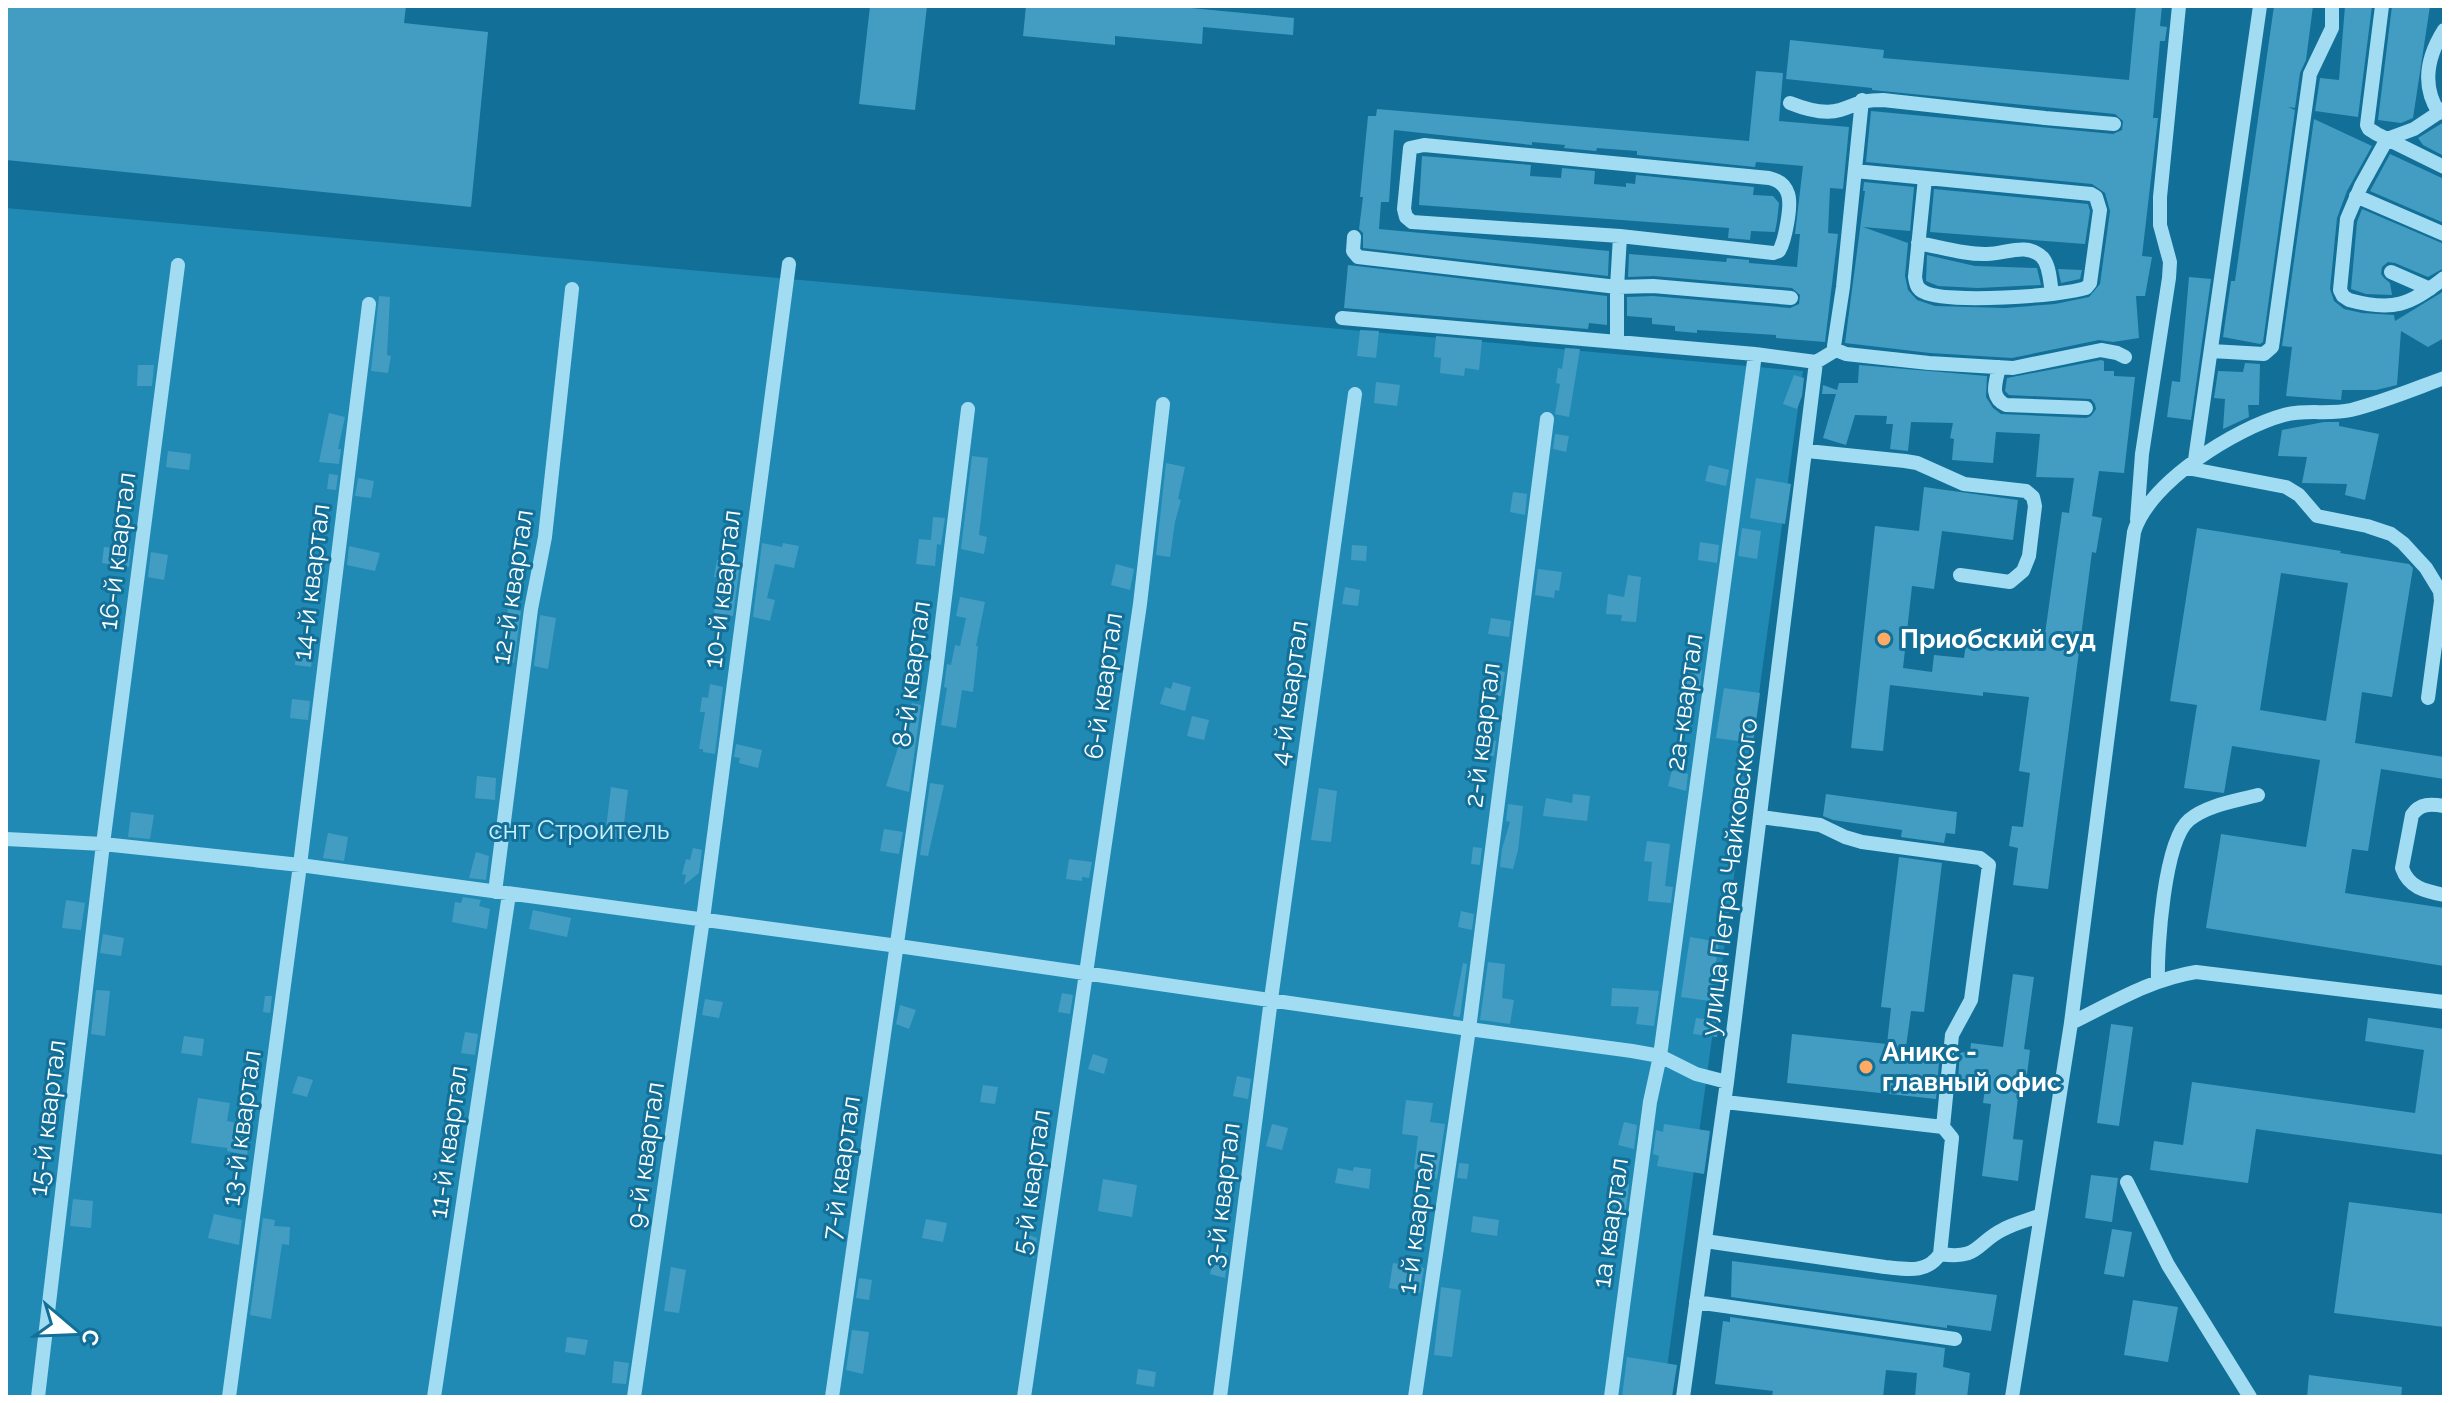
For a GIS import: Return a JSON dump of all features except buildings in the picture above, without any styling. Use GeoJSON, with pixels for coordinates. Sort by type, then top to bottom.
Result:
{"type":"FeatureCollection","features":[{"type":"Feature","properties":{"kind":"street"},"geometry":{"type":"LineString","coordinates":[[2012,1397],[2071,1023],[2136,524],[2142,454],[2169,278],[2170,262],[2160,225],[2160,197],[2179,6]]}},
{"type":"Feature","properties":{"kind":"street"},"geometry":{"type":"LineString","coordinates":[[2191,464],[2211,351],[2260,6]]}},
{"type":"Feature","properties":{"kind":"street"},"geometry":{"type":"LineString","coordinates":[[2211,351],[2264,354],[2272,347],[2310,74],[2332,28],[2332,6]]}},
{"type":"Feature","properties":{"kind":"street"},"geometry":{"type":"LineString","coordinates":[[2382,6],[2367,125],[2387,139],[2444,167]]}},
{"type":"Feature","properties":{"kind":"street"},"geometry":{"type":"LineString","coordinates":[[2444,30],[2435,47],[2427,82],[2431,99],[2442,111],[2414,129],[2387,139],[2347,219],[2339,283],[2343,296],[2355,302],[2395,306],[2409,302],[2444,278]]}},
{"type":"Feature","properties":{"kind":"street"},"geometry":{"type":"LineString","coordinates":[[1862,100],[1834,346],[1836,350],[1846,354],[1929,363],[1999,367],[2023,367],[2101,350],[2125,357]]}},
{"type":"Feature","properties":{"kind":"street"},"geometry":{"type":"LineString","coordinates":[[1790,103],[1825,112],[1840,110],[1862,100],[1902,101],[2114,124]]}},
{"type":"Feature","properties":{"kind":"street"},"geometry":{"type":"LineString","coordinates":[[1424,145],[1769,178],[1781,183],[1789,197],[1782,247],[1773,253],[1620,236],[1412,222],[1406,217],[1404,209],[1410,148],[1424,145]]}},
{"type":"Feature","properties":{"kind":"street"},"geometry":{"type":"LineString","coordinates":[[1855,171],[2091,194],[2096,197],[2100,210],[2090,283],[2080,290],[1972,298],[1921,291],[1916,286],[1925,178]]}},
{"type":"Feature","properties":{"kind":"street"},"geometry":{"type":"LineString","coordinates":[[2356,196],[2444,234]]}},
{"type":"Feature","properties":{"kind":"street"},"geometry":{"type":"LineString","coordinates":[[1617,342],[1620,236]]}},
{"type":"Feature","properties":{"kind":"street"},"geometry":{"type":"LineString","coordinates":[[1354,237],[1353,251],[1358,257],[1617,287],[1653,286],[1791,298]]}},
{"type":"Feature","properties":{"kind":"street"},"geometry":{"type":"LineString","coordinates":[[1918,243],[1985,255],[2029,250],[2046,262],[2052,293]]}},
{"type":"Feature","properties":{"kind":"street","name":"10-й квартал"},"geometry":{"type":"LineString","coordinates":[[703,919],[789,264]]}},
{"type":"Feature","properties":{"kind":"street","name":"16-й квартал"},"geometry":{"type":"LineString","coordinates":[[103,844],[178,265]]}},
{"type":"Feature","properties":{"kind":"street"},"geometry":{"type":"LineString","coordinates":[[2391,272],[2430,289]]}},
{"type":"Feature","properties":{"kind":"street","name":"12-й квартал"},"geometry":{"type":"LineString","coordinates":[[502,893],[531,609],[545,537],[572,289]]}},
{"type":"Feature","properties":{"kind":"street","name":"14-й квартал"},"geometry":{"type":"LineString","coordinates":[[300,865],[369,304]]}},
{"type":"Feature","properties":{"kind":"street"},"geometry":{"type":"LineString","coordinates":[[1342,318],[1816,362],[1836,350]]}},
{"type":"Feature","properties":{"kind":"street","name":"2а-квартал"},"geometry":{"type":"LineString","coordinates":[[1660,1056],[1755,354]]}},
{"type":"Feature","properties":{"kind":"street","name":"улица Петра Чайковского"},"geometry":{"type":"LineString","coordinates":[[1683,1397],[1725,1102],[1816,362]]}},
{"type":"Feature","properties":{"kind":"street"},"geometry":{"type":"LineString","coordinates":[[1999,367],[1994,394],[2006,405],[2086,408]]}},
{"type":"Feature","properties":{"kind":"street"},"geometry":{"type":"LineString","coordinates":[[2136,524],[2155,497],[2191,464],[2242,431],[2280,416],[2352,409],[2444,378]]}},
{"type":"Feature","properties":{"kind":"street","name":"4-й квартал"},"geometry":{"type":"LineString","coordinates":[[1271,999],[1355,394]]}},
{"type":"Feature","properties":{"kind":"street","name":"6-й квартал"},"geometry":{"type":"LineString","coordinates":[[1085,974],[1140,604],[1163,404]]}},
{"type":"Feature","properties":{"kind":"street","name":"8-й квартал"},"geometry":{"type":"LineString","coordinates":[[898,946],[968,409]]}},
{"type":"Feature","properties":{"kind":"street","name":"2-й квартал"},"geometry":{"type":"LineString","coordinates":[[1465,1057],[1547,419]]}},
{"type":"Feature","properties":{"kind":"street"},"geometry":{"type":"LineString","coordinates":[[1807,451],[1917,463],[1964,484],[2026,491],[2033,497],[2035,506],[2029,556],[2023,571],[2010,582],[1960,575]]}},
{"type":"Feature","properties":{"kind":"street"},"geometry":{"type":"LineString","coordinates":[[2191,464],[2286,487],[2293,490],[2317,516],[2379,529],[2403,543],[2426,568],[2440,591],[2440,616],[2428,698]]}},
{"type":"Feature","properties":{"kind":"street"},"geometry":{"type":"LineString","coordinates":[[2158,981],[2159,930],[2179,833],[2191,818],[2203,812],[2258,795]]}},
{"type":"Feature","properties":{"kind":"street"},"geometry":{"type":"LineString","coordinates":[[2444,806],[2429,804],[2415,810],[2409,822],[2402,868],[2417,888],[2444,895]]}},
{"type":"Feature","properties":{"kind":"street"},"geometry":{"type":"LineString","coordinates":[[1761,817],[1820,825],[1862,842],[1980,858],[1989,865],[1971,1000],[1952,1035],[1943,1127]]}},
{"type":"Feature","properties":{"kind":"street"},"geometry":{"type":"LineString","coordinates":[[6,839],[103,844],[300,865],[898,946],[1660,1056],[1696,1074],[1727,1082]]}},
{"type":"Feature","properties":{"kind":"street","name":"15-й квартал"},"geometry":{"type":"LineString","coordinates":[[38,1397],[103,844]]}},
{"type":"Feature","properties":{"kind":"street","name":"13-й квартал"},"geometry":{"type":"LineString","coordinates":[[229,1397],[300,865]]}},
{"type":"Feature","properties":{"kind":"street","name":"11-й квартал"},"geometry":{"type":"LineString","coordinates":[[434,1397],[502,893]]}},
{"type":"Feature","properties":{"kind":"street","name":"9-й квартал"},"geometry":{"type":"LineString","coordinates":[[634,1397],[703,919]]}},
{"type":"Feature","properties":{"kind":"street","name":"7-й квартал"},"geometry":{"type":"LineString","coordinates":[[832,1397],[898,946]]}},
{"type":"Feature","properties":{"kind":"street"},"geometry":{"type":"LineString","coordinates":[[2071,1023],[2158,981],[2196,972],[2444,1002]]}},
{"type":"Feature","properties":{"kind":"street","name":"5-й квартал"},"geometry":{"type":"LineString","coordinates":[[1024,1397],[1085,974]]}},
{"type":"Feature","properties":{"kind":"street","name":"3-й квартал"},"geometry":{"type":"LineString","coordinates":[[1220,1397],[1271,999]]}},
{"type":"Feature","properties":{"kind":"street","name":"1а квартал"},"geometry":{"type":"LineString","coordinates":[[1611,1397],[1650,1102],[1660,1056]]}},
{"type":"Feature","properties":{"kind":"street","name":"1-й квартал"},"geometry":{"type":"LineString","coordinates":[[1415,1397],[1465,1057]]}},
{"type":"Feature","properties":{"kind":"street"},"geometry":{"type":"LineString","coordinates":[[1705,1241],[1907,1269],[1927,1267],[1940,1254],[1952,1138],[1943,1127],[1725,1102]]}},
{"type":"Feature","properties":{"kind":"street"},"geometry":{"type":"LineString","coordinates":[[2127,1182],[2168,1265],[2250,1397]]}},
{"type":"Feature","properties":{"kind":"street"},"geometry":{"type":"LineString","coordinates":[[1940,1254],[1969,1254],[2002,1229],[2041,1215]]}},
{"type":"Feature","properties":{"kind":"street"},"geometry":{"type":"LineString","coordinates":[[1696,1302],[1955,1339]]}},
{"type":"Feature","properties":{"kind":"green space","name":"снт Строитель"},"geometry":{"type":"Polygon","coordinates":[[[6,208],[1803,371],[1663,1397],[6,1397],[6,208]]]}},
{"type":"Feature","properties":{"kind":"place","name":"Приобский суд"},"geometry":{"type":"Point","coordinates":[1884,639]}},
{"type":"Feature","properties":{"kind":"place","name":"Аникс - главный офис"},"geometry":{"type":"Point","coordinates":[1866,1067]}}]}
